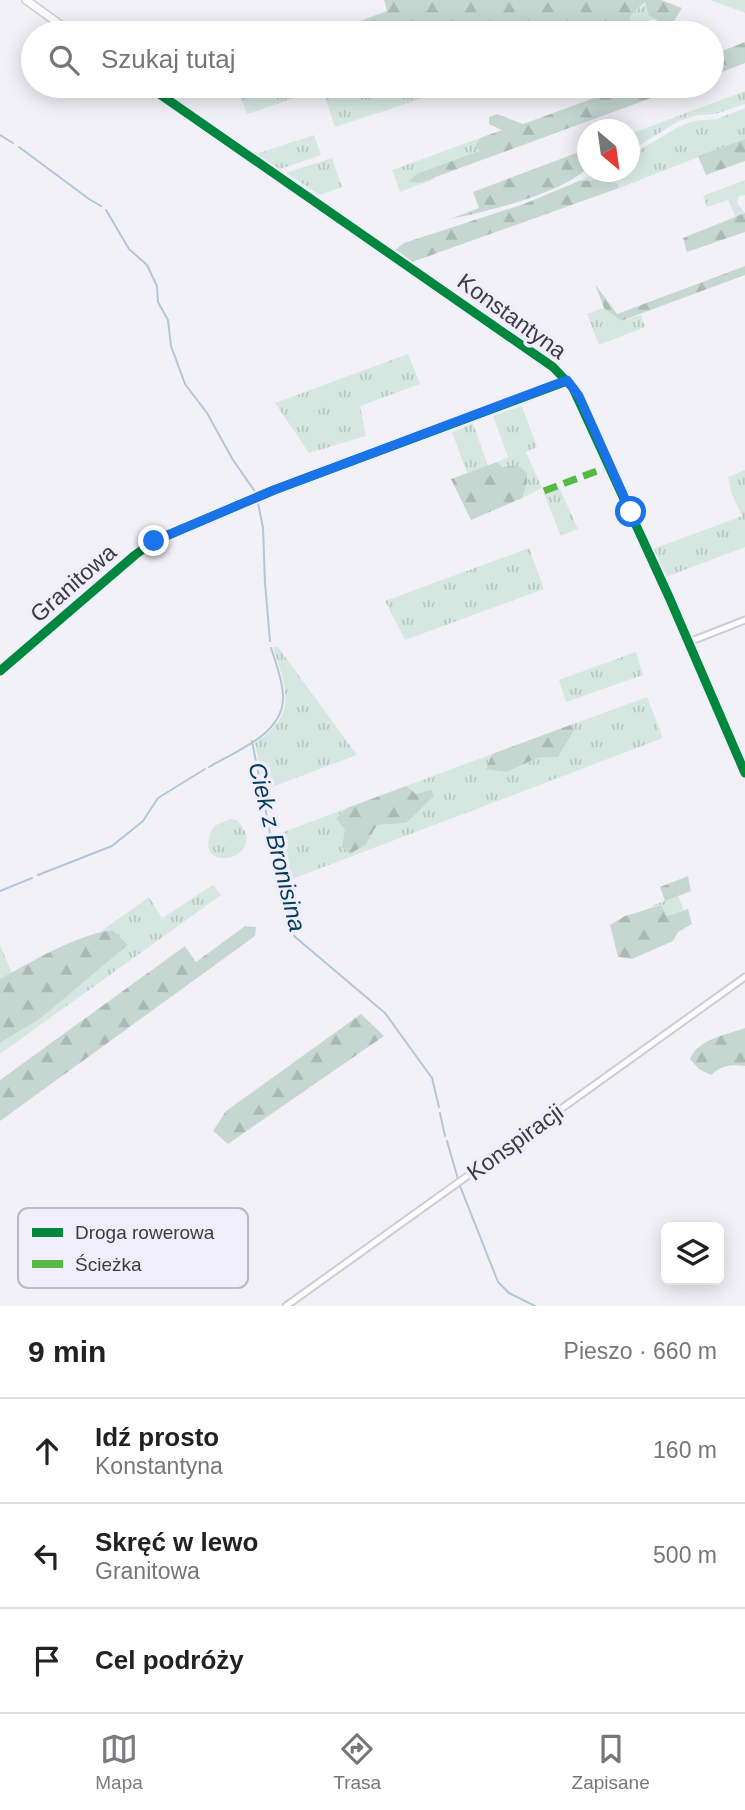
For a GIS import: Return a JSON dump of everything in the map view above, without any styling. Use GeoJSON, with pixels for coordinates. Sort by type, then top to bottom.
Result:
{"type":"FeatureCollection","features":[{"type":"Feature","properties":{"kind":"street"},"geometry":{"type":"LineString","coordinates":[[26,0],[55,21]]}},
{"type":"Feature","properties":{"kind":"street","name":"Konstantyna"},"geometry":{"type":"LineString","coordinates":[[165,98],[567,380],[579,396],[745,774]]}},
{"type":"Feature","properties":{"kind":"street","name":"Granitowa"},"geometry":{"type":"LineString","coordinates":[[0,671],[154,541],[274,490],[567,380]]}},
{"type":"Feature","properties":{"kind":"street"},"geometry":{"type":"LineString","coordinates":[[689,642],[745,620]]}},
{"type":"Feature","properties":{"kind":"street","name":"Konspiracji"},"geometry":{"type":"LineString","coordinates":[[286,1306],[745,977]]}},
{"type":"Feature","properties":{"kind":"green space"},"geometry":{"type":"Polygon","coordinates":[[[384,0],[661,0],[682,8],[674,21],[658,21],[649,16],[645,2],[631,15],[630,21],[360,21],[387,11],[384,0]]]}},
{"type":"Feature","properties":{"kind":"green space"},"geometry":{"type":"Polygon","coordinates":[[[710,0],[745,0],[745,13],[710,0]]]}},
{"type":"Feature","properties":{"kind":"green space"},"geometry":{"type":"Polygon","coordinates":[[[646,2],[657,18],[630,21],[631,15],[646,2]]]}},
{"type":"Feature","properties":{"kind":"green space"},"geometry":{"type":"Polygon","coordinates":[[[745,42],[745,63],[724,71],[724,50],[745,42]]]}},
{"type":"Feature","properties":{"kind":"green space"},"geometry":{"type":"Polygon","coordinates":[[[745,91],[745,104],[677,122],[640,145],[640,130],[745,91]]]}},
{"type":"Feature","properties":{"kind":"green space"},"geometry":{"type":"Polygon","coordinates":[[[241,98],[295,98],[247,114],[241,98]]]}},
{"type":"Feature","properties":{"kind":"green space"},"geometry":{"type":"Polygon","coordinates":[[[325,98],[423,98],[335,127],[325,98]]]}},
{"type":"Feature","properties":{"kind":"green space"},"geometry":{"type":"Polygon","coordinates":[[[594,98],[651,98],[594,119],[577,119],[577,125],[419,183],[409,181],[418,173],[480,151],[475,145],[480,138],[502,130],[489,124],[489,117],[497,114],[523,124],[594,98]]]}},
{"type":"Feature","properties":{"kind":"green space"},"geometry":{"type":"Polygon","coordinates":[[[745,108],[745,139],[640,180],[640,150],[678,127],[693,121],[717,119],[745,108]]]}},
{"type":"Feature","properties":{"kind":"green space"},"geometry":{"type":"Polygon","coordinates":[[[314,135],[321,155],[280,169],[256,154],[314,135]]]}},
{"type":"Feature","properties":{"kind":"green space"},"geometry":{"type":"Polygon","coordinates":[[[480,138],[475,145],[481,151],[418,173],[419,183],[434,179],[400,192],[392,170],[480,138]]]}},
{"type":"Feature","properties":{"kind":"green space"},"geometry":{"type":"Polygon","coordinates":[[[745,139],[745,161],[706,175],[698,156],[745,139]]]}},
{"type":"Feature","properties":{"kind":"green space"},"geometry":{"type":"Polygon","coordinates":[[[577,153],[577,176],[561,185],[502,207],[450,219],[479,208],[473,192],[577,153]]]}},
{"type":"Feature","properties":{"kind":"green space"},"geometry":{"type":"Polygon","coordinates":[[[332,158],[342,187],[320,195],[286,173],[332,158]]]}},
{"type":"Feature","properties":{"kind":"green space"},"geometry":{"type":"Polygon","coordinates":[[[745,180],[745,195],[739,196],[737,203],[745,213],[736,218],[728,200],[707,207],[703,196],[745,180]]]}},
{"type":"Feature","properties":{"kind":"green space"},"geometry":{"type":"Polygon","coordinates":[[[577,182],[612,182],[618,184],[619,188],[412,262],[395,250],[404,243],[524,204],[577,182]]]}},
{"type":"Feature","properties":{"kind":"green space"},"geometry":{"type":"Polygon","coordinates":[[[592,182],[634,182],[619,188],[618,184],[592,182]]]}},
{"type":"Feature","properties":{"kind":"green space"},"geometry":{"type":"Polygon","coordinates":[[[745,213],[745,232],[687,252],[683,238],[745,213]]]}},
{"type":"Feature","properties":{"kind":"green space"},"geometry":{"type":"Polygon","coordinates":[[[745,266],[745,275],[621,321],[604,308],[595,284],[617,314],[745,266]]]}},
{"type":"Feature","properties":{"kind":"green space"},"geometry":{"type":"Polygon","coordinates":[[[604,308],[621,321],[641,315],[645,327],[599,345],[587,314],[604,308]]]}},
{"type":"Feature","properties":{"kind":"green space"},"geometry":{"type":"Polygon","coordinates":[[[408,354],[420,384],[360,406],[366,436],[309,453],[275,403],[408,354]]]}},
{"type":"Feature","properties":{"kind":"green space"},"geometry":{"type":"Polygon","coordinates":[[[522,406],[537,447],[526,452],[542,488],[522,498],[527,483],[497,462],[508,457],[493,416],[522,406]]]}},
{"type":"Feature","properties":{"kind":"green space"},"geometry":{"type":"Polygon","coordinates":[[[473,423],[488,466],[467,473],[452,432],[473,423]]]}},
{"type":"Feature","properties":{"kind":"green space"},"geometry":{"type":"Polygon","coordinates":[[[497,462],[503,467],[519,466],[527,473],[522,498],[471,520],[451,479],[497,462]]]}},
{"type":"Feature","properties":{"kind":"green space"},"geometry":{"type":"Polygon","coordinates":[[[745,470],[745,547],[666,577],[653,549],[742,516],[731,492],[728,477],[745,470]]]}},
{"type":"Feature","properties":{"kind":"green space"},"geometry":{"type":"Polygon","coordinates":[[[559,487],[578,529],[561,536],[544,494],[559,487]]]}},
{"type":"Feature","properties":{"kind":"green space"},"geometry":{"type":"Polygon","coordinates":[[[529,548],[544,589],[405,640],[385,601],[529,548]]]}},
{"type":"Feature","properties":{"kind":"green space"},"geometry":{"type":"Polygon","coordinates":[[[273,647],[278,647],[357,755],[264,790],[255,743],[278,722],[285,701],[285,689],[273,647]]]}},
{"type":"Feature","properties":{"kind":"green space"},"geometry":{"type":"Polygon","coordinates":[[[636,652],[643,675],[566,702],[559,680],[636,652]]]}},
{"type":"Feature","properties":{"kind":"green space"},"geometry":{"type":"Polygon","coordinates":[[[647,697],[663,738],[284,882],[273,836],[347,808],[336,818],[366,844],[377,825],[406,823],[431,791],[416,795],[406,786],[492,754],[489,757],[507,772],[537,758],[558,757],[575,729],[573,724],[647,697]]]}},
{"type":"Feature","properties":{"kind":"green space"},"geometry":{"type":"Polygon","coordinates":[[[573,724],[575,729],[558,757],[537,758],[507,772],[486,769],[492,754],[573,724]]]}},
{"type":"Feature","properties":{"kind":"green space"},"geometry":{"type":"Polygon","coordinates":[[[406,786],[416,794],[431,790],[434,796],[406,823],[377,825],[366,844],[350,854],[342,847],[345,830],[336,818],[347,808],[406,786]]]}},
{"type":"Feature","properties":{"kind":"green space"},"geometry":{"type":"Polygon","coordinates":[[[230,819],[237,820],[246,834],[245,845],[239,853],[229,858],[219,858],[211,853],[208,842],[214,826],[230,819]]]}},
{"type":"Feature","properties":{"kind":"green space"},"geometry":{"type":"Polygon","coordinates":[[[688,876],[691,891],[665,901],[660,887],[688,876]]]}},
{"type":"Feature","properties":{"kind":"green space"},"geometry":{"type":"Polygon","coordinates":[[[213,885],[221,895],[0,1054],[0,1043],[41,1018],[128,945],[113,930],[100,932],[149,897],[162,918],[213,885]]]}},
{"type":"Feature","properties":{"kind":"green space"},"geometry":{"type":"Polygon","coordinates":[[[678,896],[684,910],[666,916],[651,906],[678,896]]]}},
{"type":"Feature","properties":{"kind":"green space"},"geometry":{"type":"Polygon","coordinates":[[[661,905],[667,916],[688,909],[692,924],[678,932],[673,941],[632,959],[618,957],[610,925],[625,916],[661,905]]]}},
{"type":"Feature","properties":{"kind":"green space"},"geometry":{"type":"Polygon","coordinates":[[[245,926],[256,927],[255,936],[0,1121],[0,1080],[185,946],[196,962],[245,926]]]}},
{"type":"Feature","properties":{"kind":"green space"},"geometry":{"type":"Polygon","coordinates":[[[113,930],[128,945],[41,1018],[0,1043],[0,979],[70,943],[113,930]]]}},
{"type":"Feature","properties":{"kind":"green space"},"geometry":{"type":"Polygon","coordinates":[[[0,945],[12,973],[0,979],[0,945]]]}},
{"type":"Feature","properties":{"kind":"green space"},"geometry":{"type":"Polygon","coordinates":[[[361,1014],[384,1036],[228,1144],[213,1131],[226,1111],[361,1014]]]}},
{"type":"Feature","properties":{"kind":"green space"},"geometry":{"type":"Polygon","coordinates":[[[745,1028],[745,1066],[727,1066],[711,1075],[699,1069],[690,1059],[706,1042],[745,1028]]]}},
{"type":"Feature","properties":{"kind":"waterway","name":"Ciek z Bronisina"},"geometry":{"type":"LineString","coordinates":[[0,135],[13,143]]}},
{"type":"Feature","properties":{"kind":"waterway","name":"Ciek z Bronisina"},"geometry":{"type":"LineString","coordinates":[[19,147],[101,206]]}},
{"type":"Feature","properties":{"kind":"waterway","name":"Ciek z Bronisina"},"geometry":{"type":"LineString","coordinates":[[106,210],[129,249],[147,265],[157,286],[158,302],[168,320],[171,346],[185,384],[207,413],[233,460],[256,493]]}},
{"type":"Feature","properties":{"kind":"waterway","name":"Ciek z Bronisina"},"geometry":{"type":"LineString","coordinates":[[258,503],[263,528],[270,641]]}},
{"type":"Feature","properties":{"kind":"waterway","name":"Ciek z Bronisina"},"geometry":{"type":"LineString","coordinates":[[209,767],[257,739],[268,730],[282,709],[280,677],[271,648]]}},
{"type":"Feature","properties":{"kind":"waterway","name":"Ciek z Bronisina"},"geometry":{"type":"LineString","coordinates":[[252,741],[294,936],[385,1013],[432,1078],[439,1107]]}},
{"type":"Feature","properties":{"kind":"waterway","name":"Ciek z Bronisina"},"geometry":{"type":"LineString","coordinates":[[38,875],[112,846],[143,821],[158,798],[205,769]]}},
{"type":"Feature","properties":{"kind":"waterway","name":"Ciek z Bronisina"},"geometry":{"type":"LineString","coordinates":[[0,891],[32,878]]}},
{"type":"Feature","properties":{"kind":"waterway","name":"Ciek z Bronisina"},"geometry":{"type":"LineString","coordinates":[[440,1113],[445,1136]]}},
{"type":"Feature","properties":{"kind":"waterway","name":"Ciek z Bronisina"},"geometry":{"type":"LineString","coordinates":[[447,1141],[458,1179]]}},
{"type":"Feature","properties":{"kind":"waterway","name":"Ciek z Bronisina"},"geometry":{"type":"LineString","coordinates":[[460,1186],[498,1282],[509,1293],[535,1306]]}},
{"type":"Feature","properties":{"kind":"marked path"},"geometry":{"type":"LineString","coordinates":[[544,491],[610,466]]}},
{"type":"Feature","properties":{"kind":"cycle path"},"geometry":{"type":"LineString","coordinates":[[165,98],[553,367],[573,388],[669,597],[745,773]]}},
{"type":"Feature","properties":{"kind":"cycle path"},"geometry":{"type":"LineString","coordinates":[[0,671],[154,541],[274,490],[567,381]]}},
{"type":"Feature","properties":{"kind":"route"},"geometry":{"type":"LineString","coordinates":[[154,541],[274,490],[567,380],[579,396],[631,512]]}}]}
